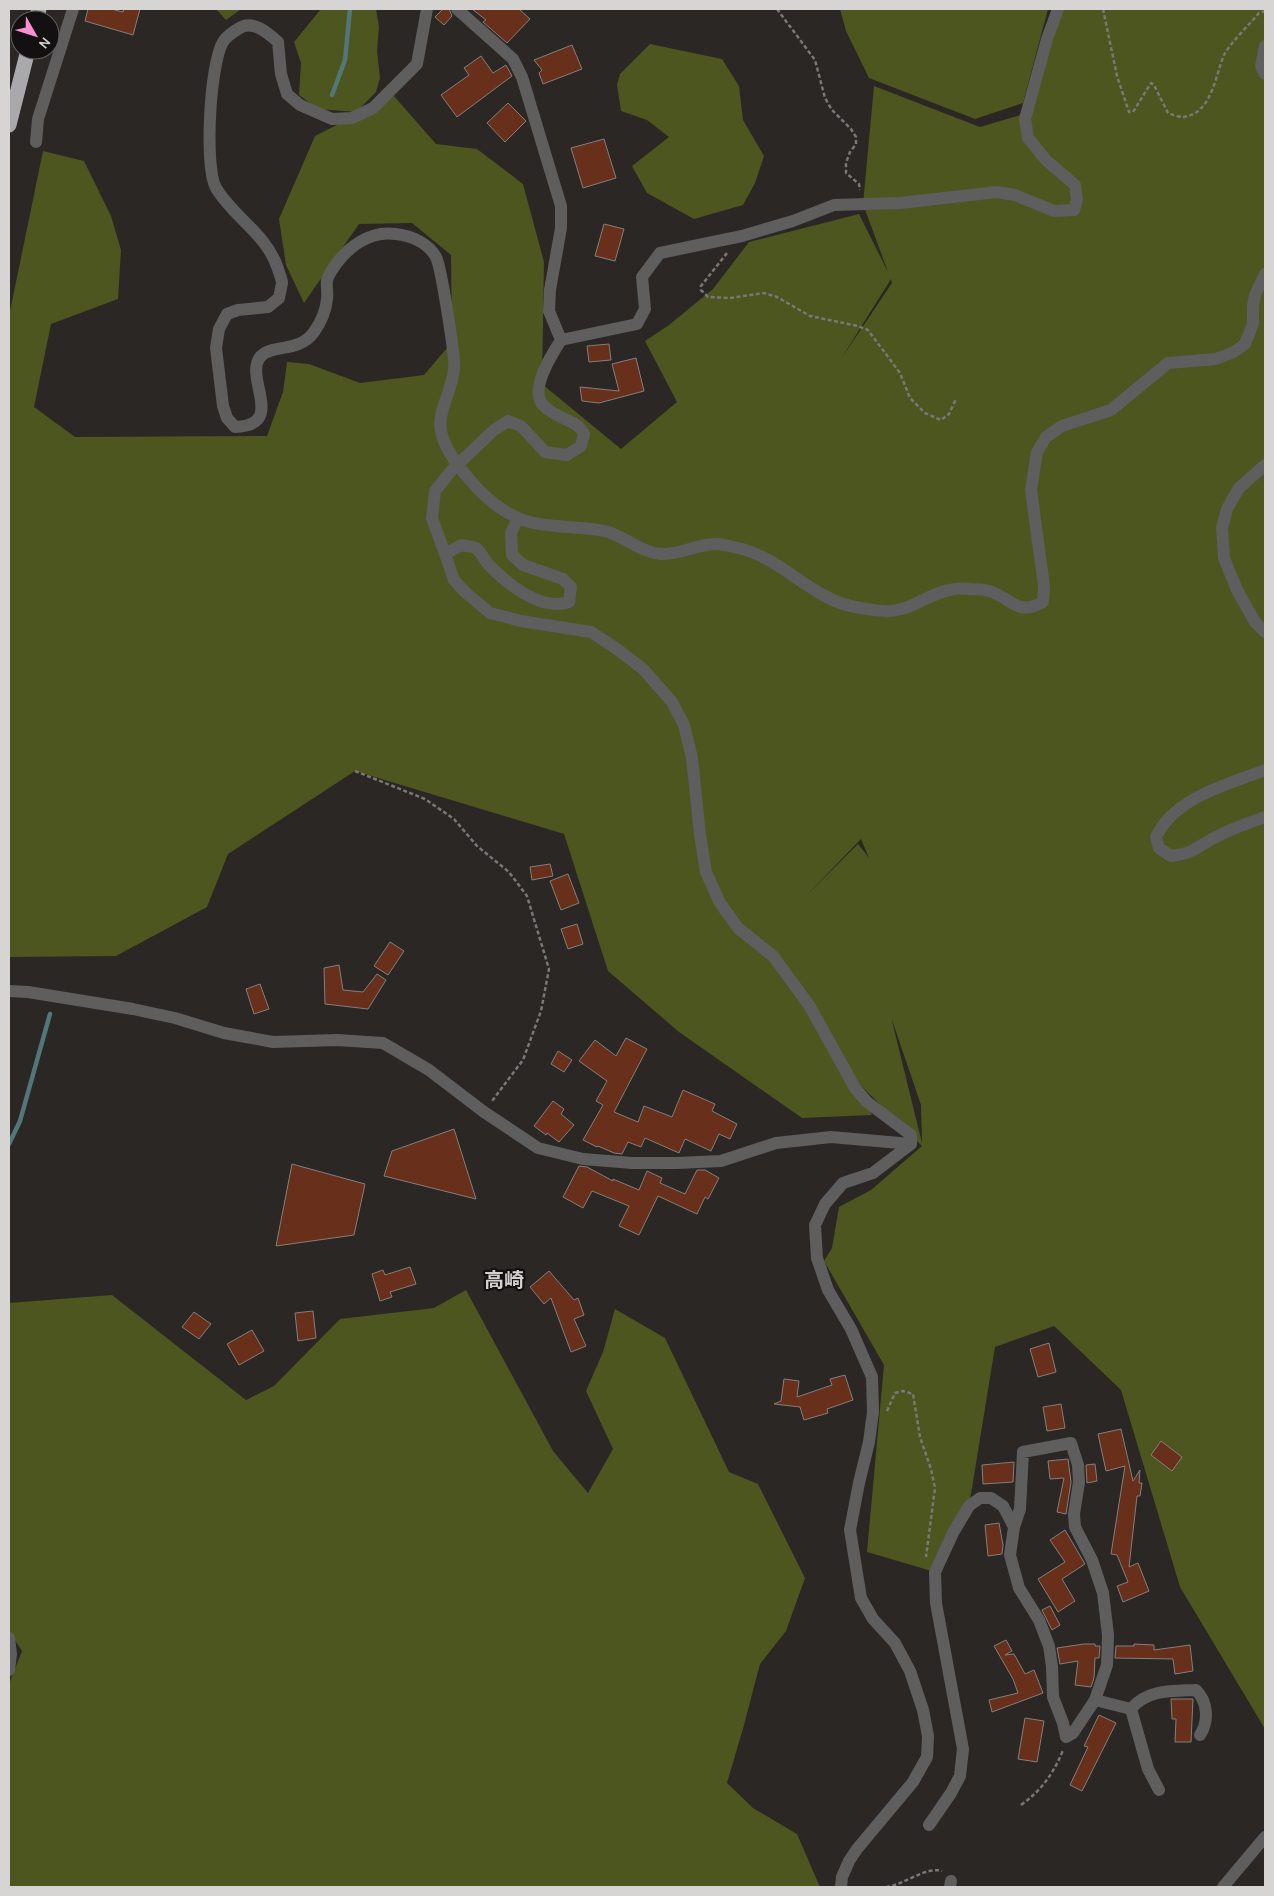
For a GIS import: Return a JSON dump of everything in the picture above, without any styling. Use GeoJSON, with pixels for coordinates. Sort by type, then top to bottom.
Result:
{"type":"FeatureCollection","features":[{"type":"Feature","properties":{"kind":"highway"},"geometry":{"type":"LineString","coordinates":[[9,125],[25,60]]}},
{"type":"Feature","properties":{"kind":"street"},"geometry":{"type":"LineString","coordinates":[[36,142],[38,118],[73,9]]}},
{"type":"Feature","properties":{"kind":"street"},"geometry":{"type":"LineString","coordinates":[[427,9],[417,64],[373,108],[352,118],[332,119],[300,105],[287,94],[281,74],[278,42],[266,31],[254,26],[240,28],[224,41],[214,67],[210,98],[211,169],[215,186],[225,200],[264,240],[277,265],[282,282],[279,298],[268,306],[238,310],[227,314],[218,329],[216,348],[223,406],[227,418],[235,427],[244,427],[254,423],[260,414],[262,402],[257,364],[262,356],[266,353],[296,346],[313,334],[323,318],[327,298],[327,278],[338,260],[355,244],[374,234],[392,233],[412,237],[422,242],[436,257],[443,285],[455,368],[440,415],[441,434],[452,457],[466,476],[494,504],[518,518],[555,526],[605,531],[646,550],[661,554],[714,544],[737,547],[756,553],[825,595],[851,606],[891,611],[906,607],[938,592],[957,588],[988,591],[1020,607],[1031,609],[1043,602],[1044,586],[1031,490],[1037,452],[1046,437],[1062,426],[1111,410],[1168,363],[1216,359],[1234,352],[1245,344],[1253,324],[1255,295],[1265,274]]}},
{"type":"Feature","properties":{"kind":"street"},"geometry":{"type":"LineString","coordinates":[[457,9],[513,59],[522,77],[561,206],[561,228],[550,290],[549,311],[561,340]]}},
{"type":"Feature","properties":{"kind":"street"},"geometry":{"type":"LineString","coordinates":[[841,1887],[842,1878],[849,1861],[857,1849],[882,1821],[918,1774],[927,1757],[928,1736],[923,1710],[910,1671],[895,1642],[873,1619],[861,1598],[850,1530],[874,1412],[872,1378],[851,1329],[828,1290],[817,1258],[815,1225],[825,1204],[843,1183],[872,1173],[910,1144],[911,1135],[867,1102],[855,1088],[809,1005],[773,956],[738,928],[720,903],[706,872],[692,758],[684,725],[672,702],[643,669],[618,649],[591,632],[521,621],[490,613],[464,592],[454,580],[432,518],[435,491],[451,471],[494,430],[508,421],[521,426],[545,452],[567,455],[581,446],[584,434],[581,428],[552,412],[542,404],[540,399],[541,377],[548,360],[561,340],[637,324],[645,309],[642,277],[660,253],[742,236],[793,221],[834,205],[900,202],[997,192],[1015,196],[1054,211],[1074,210],[1077,200],[1075,185],[1046,160],[1028,138],[1025,119],[1058,9]]}},
{"type":"Feature","properties":{"kind":"street"},"geometry":{"type":"LineString","coordinates":[[1265,46],[1260,66],[1265,74]]}},
{"type":"Feature","properties":{"kind":"street"},"geometry":{"type":"LineString","coordinates":[[1265,465],[1239,488],[1227,509],[1222,528],[1224,558],[1227,566],[1237,590],[1255,622],[1265,632]]}},
{"type":"Feature","properties":{"kind":"street"},"geometry":{"type":"LineString","coordinates":[[446,554],[461,545],[475,548],[507,583],[519,591],[543,602],[560,605],[569,602],[571,587],[563,580],[523,565],[512,555],[511,533],[518,518]]}},
{"type":"Feature","properties":{"kind":"street"},"geometry":{"type":"LineString","coordinates":[[1265,770],[1209,791],[1176,811],[1162,824],[1156,836],[1159,848],[1171,856],[1189,854],[1238,826],[1265,817]]}},
{"type":"Feature","properties":{"kind":"street"},"geometry":{"type":"LineString","coordinates":[[9,991],[28,992],[150,1013],[175,1018],[224,1033],[273,1042],[337,1040],[383,1043],[429,1070],[484,1112],[538,1148],[583,1159],[632,1163],[677,1163],[720,1160],[776,1144],[831,1137],[910,1144]]}},
{"type":"Feature","properties":{"kind":"street"},"geometry":{"type":"LineString","coordinates":[[1071,1443],[1078,1465],[1079,1482],[1075,1500],[1075,1527],[1092,1560],[1103,1593],[1108,1635],[1106,1665],[1095,1700],[1074,1733],[1066,1737],[1053,1697],[1049,1646],[1039,1620],[1019,1588],[1010,1555],[1014,1527],[1020,1509],[1023,1452],[1071,1443]]}},
{"type":"Feature","properties":{"kind":"street"},"geometry":{"type":"LineString","coordinates":[[929,1825],[951,1794],[960,1776],[963,1749],[936,1602],[935,1572],[952,1533],[969,1506],[980,1498],[991,1498],[1004,1506],[1014,1527]]}},
{"type":"Feature","properties":{"kind":"street"},"geometry":{"type":"LineString","coordinates":[[9,1638],[11,1654],[9,1670]]}},
{"type":"Feature","properties":{"kind":"street"},"geometry":{"type":"LineString","coordinates":[[1131,1709],[1138,1700],[1156,1693],[1196,1690],[1202,1696],[1206,1712],[1206,1726],[1200,1735]]}},
{"type":"Feature","properties":{"kind":"street"},"geometry":{"type":"LineString","coordinates":[[1095,1700],[1131,1709]]}},
{"type":"Feature","properties":{"kind":"street"},"geometry":{"type":"LineString","coordinates":[[1131,1709],[1148,1770],[1159,1790]]}},
{"type":"Feature","properties":{"kind":"street"},"geometry":{"type":"LineString","coordinates":[[1223,1887],[1265,1837]]}},
{"type":"Feature","properties":{"kind":"path"},"geometry":{"type":"LineString","coordinates":[[777,9],[815,60],[825,98],[832,110],[852,129],[856,137],[856,144],[850,152],[846,163],[846,173],[859,184],[863,204]]}},
{"type":"Feature","properties":{"kind":"path"},"geometry":{"type":"LineString","coordinates":[[1103,9],[1117,76],[1129,112],[1133,112],[1150,84],[1154,85],[1168,113],[1182,117],[1195,113],[1207,100],[1215,85],[1225,54],[1259,13],[1265,11]]}},
{"type":"Feature","properties":{"kind":"path"},"geometry":{"type":"LineString","coordinates":[[742,236],[716,264],[701,286],[700,290],[708,297],[730,298],[764,293],[777,297],[810,316],[858,326],[868,330],[900,373],[910,398],[926,413],[941,420],[949,414],[956,398]]}},
{"type":"Feature","properties":{"kind":"path"},"geometry":{"type":"LineString","coordinates":[[355,771],[425,799],[454,819],[477,846],[509,872],[527,896],[549,970],[542,1011],[523,1060],[484,1112]]}},
{"type":"Feature","properties":{"kind":"path"},"geometry":{"type":"LineString","coordinates":[[885,1415],[895,1393],[903,1390],[913,1394],[920,1437],[931,1469],[935,1488],[925,1569],[935,1580]]}},
{"type":"Feature","properties":{"kind":"path"},"geometry":{"type":"LineString","coordinates":[[1021,1805],[1048,1780],[1060,1759],[1066,1737]]}},
{"type":"Feature","properties":{"kind":"path"},"geometry":{"type":"LineString","coordinates":[[886,1887],[896,1886],[930,1870],[939,1869],[947,1874],[950,1884]]}},
{"type":"Feature","properties":{"kind":"green space"},"geometry":{"type":"Polygon","coordinates":[[[216,9],[241,9],[226,20],[216,9]]]}},
{"type":"Feature","properties":{"kind":"green space"},"geometry":{"type":"Polygon","coordinates":[[[321,9],[376,9],[379,27],[377,51],[380,78],[376,92],[356,112],[318,109],[299,95],[301,63],[294,42],[321,9]]]}},
{"type":"Feature","properties":{"kind":"green space"},"geometry":{"type":"Polygon","coordinates":[[[840,9],[1048,9],[1023,103],[975,119],[869,78],[846,31],[840,9]]]}},
{"type":"Feature","properties":{"kind":"green space"},"geometry":{"type":"Polygon","coordinates":[[[1056,9],[1265,9],[1265,1729],[1180,1587],[1121,1390],[1054,1326],[995,1347],[969,1506],[935,1572],[867,1552],[884,1365],[824,1261],[832,1248],[839,1207],[871,1190],[922,1146],[851,1076],[872,1115],[802,1118],[679,1032],[608,971],[564,834],[355,771],[228,854],[207,907],[116,956],[9,957],[9,316],[43,151],[84,161],[111,216],[121,250],[118,299],[51,324],[34,407],[75,437],[267,436],[283,392],[287,362],[309,364],[360,383],[424,375],[452,342],[451,255],[412,223],[359,224],[304,303],[286,265],[279,219],[315,136],[394,96],[436,144],[477,149],[523,184],[544,262],[542,384],[621,449],[677,402],[645,341],[669,325],[713,289],[749,242],[859,214],[888,272],[863,204],[874,86],[980,127],[1031,112],[1056,9]],[[891,279],[841,359],[892,283],[891,279]],[[861,839],[805,897],[858,844],[869,858],[861,839]],[[892,1020],[922,1143],[921,1105],[892,1020]]]}},
{"type":"Feature","properties":{"kind":"green space"},"geometry":{"type":"Polygon","coordinates":[[[650,44],[722,59],[739,86],[743,120],[764,156],[755,183],[743,205],[694,219],[647,193],[632,166],[669,137],[647,120],[621,111],[617,85],[620,74],[650,44]]]}},
{"type":"Feature","properties":{"kind":"green space"},"geometry":{"type":"Polygon","coordinates":[[[466,1290],[553,1451],[588,1493],[613,1449],[586,1391],[603,1352],[615,1309],[665,1338],[729,1472],[758,1484],[805,1578],[786,1631],[760,1664],[727,1783],[753,1808],[797,1834],[820,1887],[9,1887],[9,1684],[22,1651],[9,1631],[9,1303],[112,1295],[246,1400],[274,1386],[340,1319],[434,1308],[466,1290]]]}},
{"type":"Feature","properties":{"kind":"building"},"geometry":{"type":"Polygon","coordinates":[[[88,9],[111,9],[123,12],[124,9],[140,9],[133,35],[85,21],[88,9]]]}},
{"type":"Feature","properties":{"kind":"building"},"geometry":{"type":"Polygon","coordinates":[[[443,9],[449,9],[452,16],[444,25],[435,17],[443,9]]]}},
{"type":"Feature","properties":{"kind":"building"},"geometry":{"type":"Polygon","coordinates":[[[472,9],[519,9],[530,19],[507,43],[483,22],[486,20],[472,9]]]}},
{"type":"Feature","properties":{"kind":"building"},"geometry":{"type":"Polygon","coordinates":[[[572,45],[582,69],[543,84],[539,73],[542,70],[534,60],[572,45]]]}},
{"type":"Feature","properties":{"kind":"building"},"geometry":{"type":"Polygon","coordinates":[[[481,56],[493,73],[506,65],[512,76],[457,117],[441,95],[469,75],[464,68],[481,56]]]}},
{"type":"Feature","properties":{"kind":"building"},"geometry":{"type":"Polygon","coordinates":[[[508,103],[526,121],[505,142],[487,123],[508,103]]]}},
{"type":"Feature","properties":{"kind":"building"},"geometry":{"type":"Polygon","coordinates":[[[604,139],[616,178],[583,188],[571,148],[604,139]]]}},
{"type":"Feature","properties":{"kind":"building"},"geometry":{"type":"Polygon","coordinates":[[[604,224],[624,229],[615,261],[595,256],[604,224]]]}},
{"type":"Feature","properties":{"kind":"building"},"geometry":{"type":"Polygon","coordinates":[[[609,344],[611,360],[589,362],[587,346],[609,344]]]}},
{"type":"Feature","properties":{"kind":"building"},"geometry":{"type":"Polygon","coordinates":[[[636,358],[644,391],[599,403],[582,401],[580,387],[619,391],[612,364],[636,358]]]}},
{"type":"Feature","properties":{"kind":"building"},"geometry":{"type":"Polygon","coordinates":[[[550,864],[553,876],[532,880],[530,867],[550,864]]]}},
{"type":"Feature","properties":{"kind":"building"},"geometry":{"type":"Polygon","coordinates":[[[568,874],[579,903],[561,910],[550,881],[568,874]]]}},
{"type":"Feature","properties":{"kind":"building"},"geometry":{"type":"Polygon","coordinates":[[[577,924],[583,944],[568,949],[561,929],[577,924]]]}},
{"type":"Feature","properties":{"kind":"building"},"geometry":{"type":"Polygon","coordinates":[[[390,942],[404,951],[388,975],[374,966],[390,942]]]}},
{"type":"Feature","properties":{"kind":"building"},"geometry":{"type":"Polygon","coordinates":[[[339,965],[343,990],[363,992],[377,974],[386,980],[368,1009],[325,1004],[324,968],[339,965]]]}},
{"type":"Feature","properties":{"kind":"building"},"geometry":{"type":"Polygon","coordinates":[[[260,984],[269,1009],[254,1014],[246,989],[260,984]]]}},
{"type":"Feature","properties":{"kind":"building"},"geometry":{"type":"Polygon","coordinates":[[[626,1038],[647,1049],[614,1112],[638,1122],[644,1106],[672,1117],[683,1090],[715,1104],[712,1111],[737,1124],[730,1139],[719,1134],[711,1151],[685,1139],[679,1153],[645,1138],[641,1147],[628,1142],[622,1154],[597,1147],[583,1140],[603,1105],[596,1101],[607,1081],[579,1061],[595,1040],[616,1056],[626,1038]]]}},
{"type":"Feature","properties":{"kind":"building"},"geometry":{"type":"Polygon","coordinates":[[[558,1051],[572,1060],[564,1072],[551,1064],[558,1051]]]}},
{"type":"Feature","properties":{"kind":"building"},"geometry":{"type":"Polygon","coordinates":[[[553,1101],[564,1109],[561,1114],[574,1125],[559,1142],[534,1126],[553,1101]]]}},
{"type":"Feature","properties":{"kind":"building"},"geometry":{"type":"Polygon","coordinates":[[[454,1129],[476,1199],[384,1176],[392,1151],[454,1129]]]}},
{"type":"Feature","properties":{"kind":"building"},"geometry":{"type":"Polygon","coordinates":[[[292,1164],[365,1184],[354,1235],[276,1246],[292,1164]]]}},
{"type":"Feature","properties":{"kind":"building"},"geometry":{"type":"Polygon","coordinates":[[[579,1166],[587,1167],[613,1181],[613,1179],[639,1190],[647,1171],[662,1178],[660,1183],[685,1194],[697,1170],[705,1170],[719,1178],[708,1199],[705,1197],[697,1214],[658,1196],[639,1235],[619,1226],[629,1206],[592,1191],[583,1208],[563,1197],[579,1166]]]}},
{"type":"Feature","properties":{"kind":"building"},"geometry":{"type":"Polygon","coordinates":[[[410,1267],[416,1284],[390,1292],[392,1297],[380,1301],[372,1274],[383,1270],[385,1275],[410,1267]]]}},
{"type":"Feature","properties":{"kind":"building"},"geometry":{"type":"Polygon","coordinates":[[[549,1271],[574,1300],[578,1298],[584,1315],[574,1319],[586,1346],[571,1352],[551,1298],[544,1304],[530,1287],[549,1271]]]}},
{"type":"Feature","properties":{"kind":"building"},"geometry":{"type":"Polygon","coordinates":[[[313,1311],[316,1338],[298,1341],[295,1313],[313,1311]]]}},
{"type":"Feature","properties":{"kind":"building"},"geometry":{"type":"Polygon","coordinates":[[[194,1312],[211,1324],[199,1339],[182,1327],[194,1312]]]}},
{"type":"Feature","properties":{"kind":"building"},"geometry":{"type":"Polygon","coordinates":[[[252,1330],[264,1351],[239,1365],[227,1344],[252,1330]]]}},
{"type":"Feature","properties":{"kind":"building"},"geometry":{"type":"Polygon","coordinates":[[[1049,1343],[1056,1372],[1038,1377],[1030,1349],[1049,1343]]]}},
{"type":"Feature","properties":{"kind":"building"},"geometry":{"type":"Polygon","coordinates":[[[845,1375],[853,1400],[827,1409],[828,1413],[804,1420],[800,1407],[774,1404],[781,1401],[784,1379],[799,1381],[797,1397],[832,1385],[830,1379],[845,1375]]]}},
{"type":"Feature","properties":{"kind":"building"},"geometry":{"type":"Polygon","coordinates":[[[1061,1404],[1065,1428],[1047,1431],[1043,1407],[1061,1404]]]}},
{"type":"Feature","properties":{"kind":"building"},"geometry":{"type":"Polygon","coordinates":[[[1121,1429],[1133,1481],[1140,1470],[1139,1483],[1142,1483],[1140,1496],[1137,1496],[1129,1567],[1138,1563],[1149,1591],[1123,1602],[1117,1586],[1128,1582],[1117,1555],[1111,1554],[1125,1466],[1106,1471],[1098,1434],[1121,1429]]]}},
{"type":"Feature","properties":{"kind":"building"},"geometry":{"type":"Polygon","coordinates":[[[1161,1441],[1182,1457],[1172,1471],[1151,1455],[1161,1441]]]}},
{"type":"Feature","properties":{"kind":"building"},"geometry":{"type":"Polygon","coordinates":[[[1068,1459],[1071,1482],[1066,1514],[1057,1512],[1064,1478],[1050,1479],[1048,1461],[1068,1459]]]}},
{"type":"Feature","properties":{"kind":"building"},"geometry":{"type":"Polygon","coordinates":[[[1014,1462],[1013,1482],[983,1484],[982,1465],[1014,1462]]]}},
{"type":"Feature","properties":{"kind":"building"},"geometry":{"type":"Polygon","coordinates":[[[1095,1464],[1097,1481],[1087,1483],[1086,1465],[1095,1464]]]}},
{"type":"Feature","properties":{"kind":"building"},"geometry":{"type":"Polygon","coordinates":[[[999,1523],[1003,1545],[1002,1554],[988,1556],[985,1525],[999,1523]]]}},
{"type":"Feature","properties":{"kind":"building"},"geometry":{"type":"Polygon","coordinates":[[[1065,1530],[1085,1564],[1062,1579],[1075,1601],[1058,1612],[1038,1579],[1065,1562],[1050,1540],[1065,1530]]]}},
{"type":"Feature","properties":{"kind":"building"},"geometry":{"type":"Polygon","coordinates":[[[1050,1606],[1060,1625],[1052,1630],[1042,1610],[1050,1606]]]}},
{"type":"Feature","properties":{"kind":"building"},"geometry":{"type":"Polygon","coordinates":[[[1006,1640],[1012,1651],[1005,1655],[1014,1654],[1025,1674],[1034,1670],[1043,1693],[992,1712],[989,1700],[1018,1693],[1013,1679],[994,1646],[1006,1640]]]}},
{"type":"Feature","properties":{"kind":"building"},"geometry":{"type":"Polygon","coordinates":[[[1084,1644],[1100,1646],[1099,1658],[1095,1658],[1094,1678],[1091,1687],[1075,1685],[1078,1661],[1060,1664],[1057,1648],[1084,1644]]]}},
{"type":"Feature","properties":{"kind":"building"},"geometry":{"type":"Polygon","coordinates":[[[1134,1644],[1154,1645],[1154,1650],[1190,1645],[1193,1671],[1175,1674],[1173,1659],[1115,1658],[1116,1646],[1134,1646],[1134,1644]]]}},
{"type":"Feature","properties":{"kind":"building"},"geometry":{"type":"Polygon","coordinates":[[[1171,1699],[1193,1699],[1191,1742],[1175,1742],[1176,1719],[1172,1719],[1171,1699]]]}},
{"type":"Feature","properties":{"kind":"building"},"geometry":{"type":"Polygon","coordinates":[[[1099,1715],[1116,1723],[1082,1791],[1070,1785],[1088,1747],[1084,1746],[1099,1715]]]}},
{"type":"Feature","properties":{"kind":"building"},"geometry":{"type":"Polygon","coordinates":[[[1025,1718],[1044,1721],[1037,1762],[1018,1759],[1025,1718]]]}},
{"type":"Feature","properties":{"kind":"waterway"},"geometry":{"type":"LineString","coordinates":[[332,95],[345,60],[350,9]]}},
{"type":"Feature","properties":{"kind":"waterway"},"geometry":{"type":"LineString","coordinates":[[9,1144],[20,1121],[50,1014]]}},
{"type":"Feature","properties":{"kind":"district","name":"高崎"},"geometry":{"type":"Point","coordinates":[504,1280]}}]}
